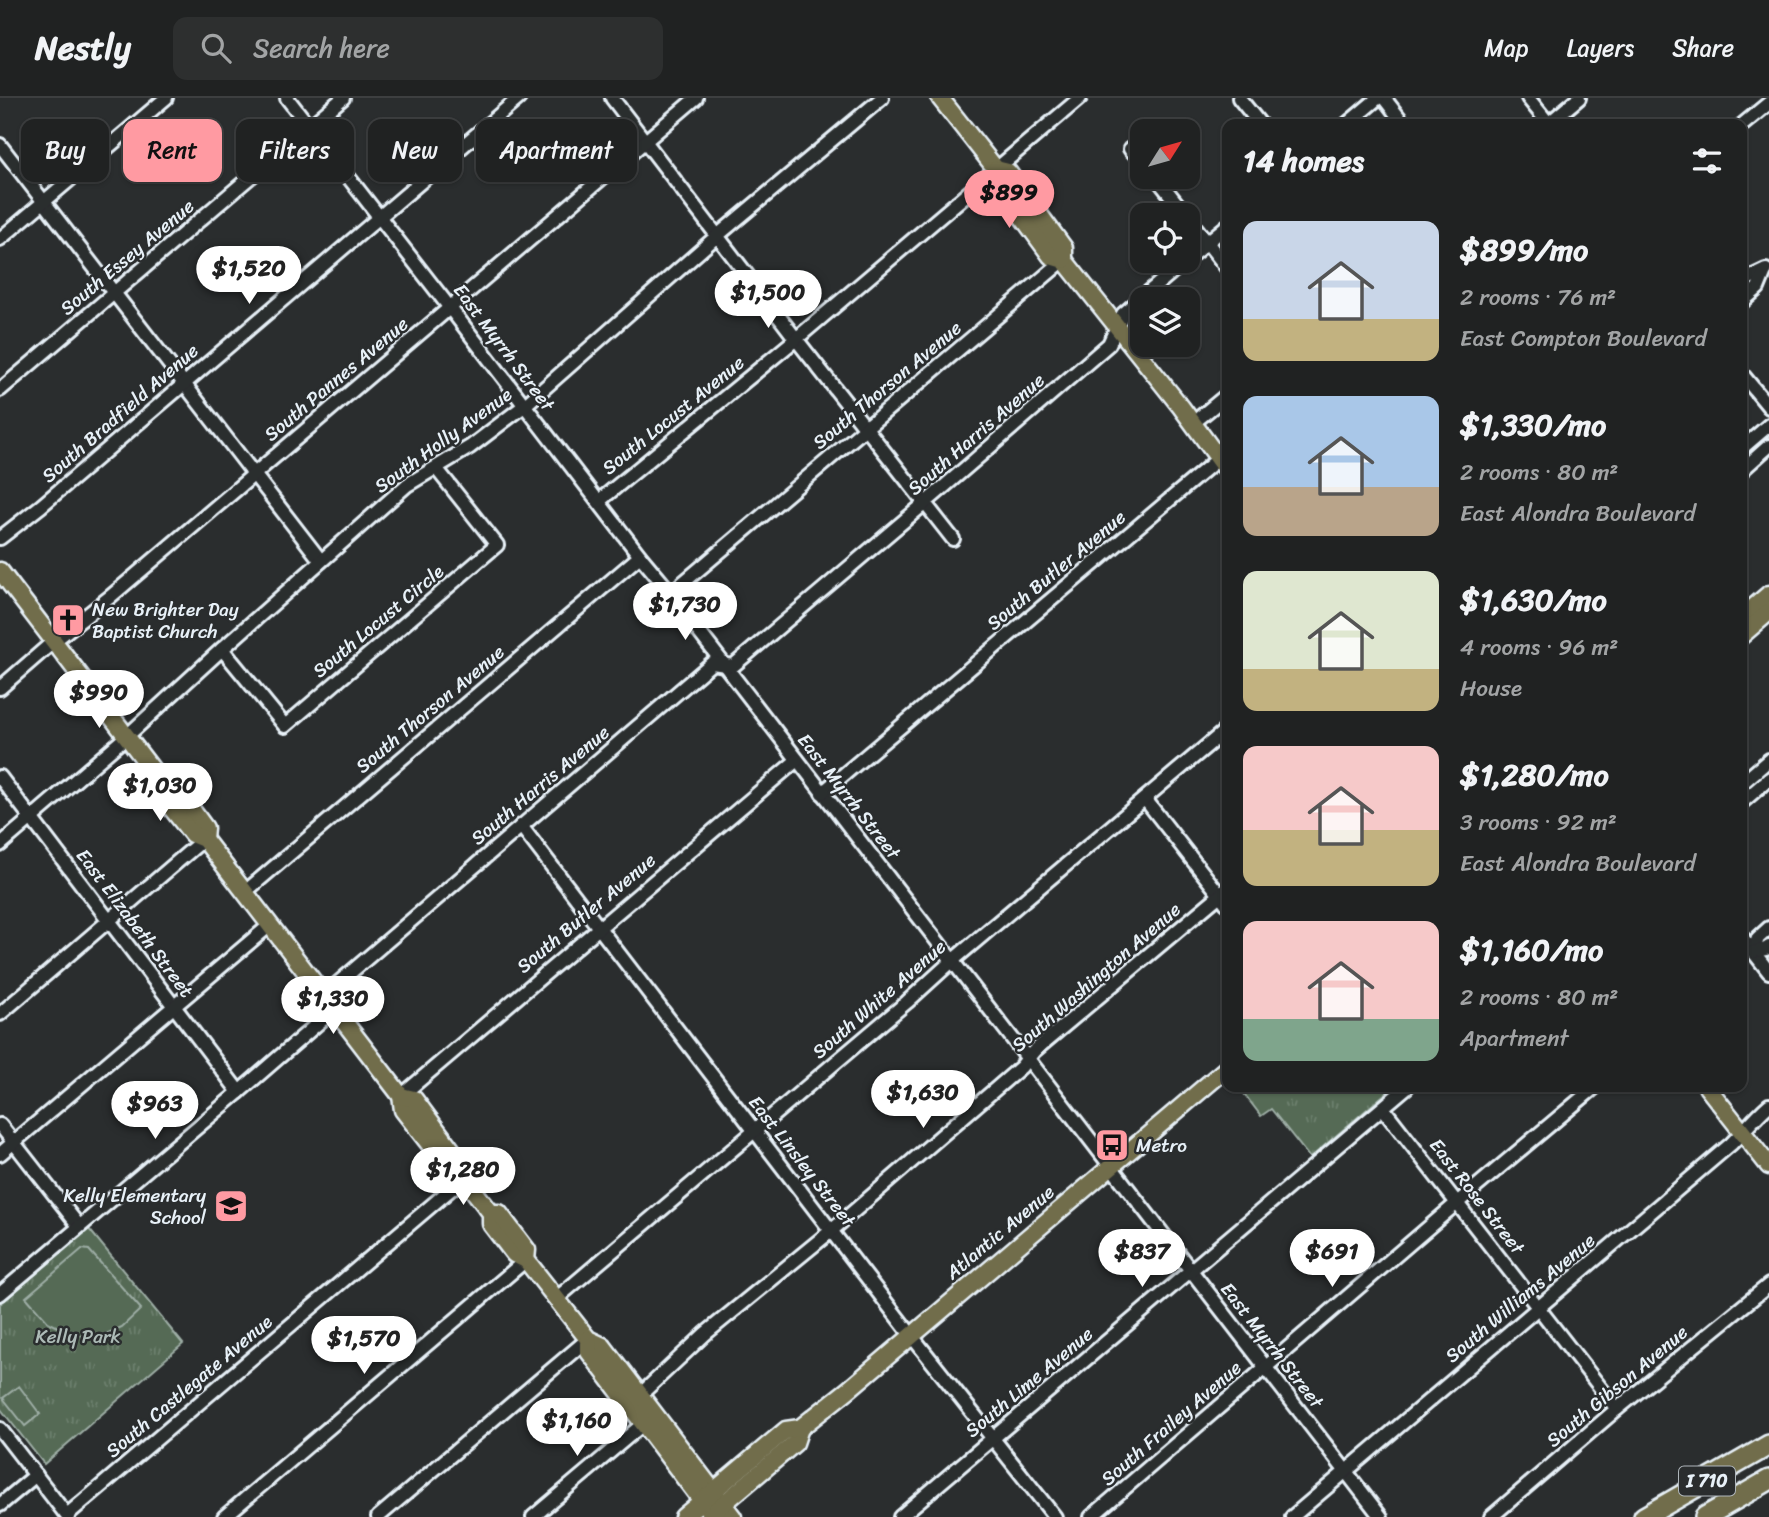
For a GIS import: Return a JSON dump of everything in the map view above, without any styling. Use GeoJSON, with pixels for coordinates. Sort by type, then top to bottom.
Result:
{"type":"FeatureCollection","features":[{"type":"Feature","properties":{"kind":"highway","name":"I 710"},"geometry":{"type":"LineString","coordinates":[[1644,1517],[1769,1445]]}},
{"type":"Feature","properties":{"kind":"highway","name":"I 710"},"geometry":{"type":"LineString","coordinates":[[1704,1517],[1769,1480]]}},
{"type":"Feature","properties":{"kind":"main road"},"geometry":{"type":"LineString","coordinates":[[940,98],[996,169],[1008,172],[1064,248],[1064,260],[1193,423],[1222,464]]}},
{"type":"Feature","properties":{"kind":"main road"},"geometry":{"type":"LineString","coordinates":[[0,571],[157,776],[173,784],[205,828],[204,839],[401,1096],[414,1099],[463,1165],[464,1178],[491,1213],[491,1224],[514,1254],[526,1260],[588,1339],[603,1346],[640,1395],[715,1509]]}},
{"type":"Feature","properties":{"kind":"main road"},"geometry":{"type":"LineString","coordinates":[[1747,613],[1769,594]]}},
{"type":"Feature","properties":{"kind":"main road"},"geometry":{"type":"LineString","coordinates":[[1747,631],[1769,612]]}},
{"type":"Feature","properties":{"kind":"main road","name":"Atlantic Avenue"},"geometry":{"type":"LineString","coordinates":[[683,1517],[715,1509],[786,1430],[800,1427],[1222,1072]]}},
{"type":"Feature","properties":{"kind":"main road"},"geometry":{"type":"LineString","coordinates":[[1711,1092],[1769,1166]]}},
{"type":"Feature","properties":{"kind":"main road"},"geometry":{"type":"LineString","coordinates":[[588,1339],[589,1352],[643,1424],[715,1509]]}},
{"type":"Feature","properties":{"kind":"street"},"geometry":{"type":"LineString","coordinates":[[0,239],[166,98]]}},
{"type":"Feature","properties":{"kind":"street","name":"East Myrrh Street"},"geometry":{"type":"LineString","coordinates":[[287,98],[303,119]]}},
{"type":"Feature","properties":{"kind":"street","name":"South Essey Avenue"},"geometry":{"type":"LineString","coordinates":[[318,119],[343,98]]}},
{"type":"Feature","properties":{"kind":"street","name":"South Bradfield Avenue"},"geometry":{"type":"LineString","coordinates":[[0,538],[41,506],[519,98]]}},
{"type":"Feature","properties":{"kind":"street"},"geometry":{"type":"LineString","coordinates":[[612,98],[953,539]]}},
{"type":"Feature","properties":{"kind":"street","name":"South Pannes Avenue"},"geometry":{"type":"LineString","coordinates":[[0,688],[696,98]]}},
{"type":"Feature","properties":{"kind":"street","name":"South Holly Avenue"},"geometry":{"type":"LineString","coordinates":[[0,845],[127,736],[407,485],[470,447],[524,406],[717,236],[882,98]]}},
{"type":"Feature","properties":{"kind":"street","name":"South Locust Avenue"},"geometry":{"type":"LineString","coordinates":[[599,501],[796,339],[1080,98]]}},
{"type":"Feature","properties":{"kind":"street"},"geometry":{"type":"LineString","coordinates":[[1240,98],[1256,119]]}},
{"type":"Feature","properties":{"kind":"street"},"geometry":{"type":"LineString","coordinates":[[1354,119],[1381,98],[1400,119]]}},
{"type":"Feature","properties":{"kind":"street"},"geometry":{"type":"LineString","coordinates":[[1528,98],[1544,119]]}},
{"type":"Feature","properties":{"kind":"street"},"geometry":{"type":"LineString","coordinates":[[1554,119],[1579,98]]}},
{"type":"Feature","properties":{"kind":"street"},"geometry":{"type":"LineString","coordinates":[[1747,121],[1769,103]]}},
{"type":"Feature","properties":{"kind":"street"},"geometry":{"type":"LineString","coordinates":[[0,145],[320,561]]}},
{"type":"Feature","properties":{"kind":"street","name":"South Essey Avenue"},"geometry":{"type":"LineString","coordinates":[[0,390],[244,182]]}},
{"type":"Feature","properties":{"kind":"street","name":"East Myrrh Street"},"geometry":{"type":"LineString","coordinates":[[352,182],[1381,1517]]}},
{"type":"Feature","properties":{"kind":"street"},"geometry":{"type":"LineString","coordinates":[[1166,189],[1177,203]]}},
{"type":"Feature","properties":{"kind":"street","name":"South Harris Avenue"},"geometry":{"type":"LineString","coordinates":[[1200,249],[1222,230]]}},
{"type":"Feature","properties":{"kind":"street"},"geometry":{"type":"LineString","coordinates":[[1200,232],[1222,261]]}},
{"type":"Feature","properties":{"kind":"street","name":"South Thorson Avenue"},"geometry":{"type":"LineString","coordinates":[[671,593],[1064,260]]}},
{"type":"Feature","properties":{"kind":"street"},"geometry":{"type":"LineString","coordinates":[[1747,279],[1767,270]]}},
{"type":"Feature","properties":{"kind":"street"},"geometry":{"type":"LineString","coordinates":[[1747,298],[1758,288],[1767,270]]}},
{"type":"Feature","properties":{"kind":"street","name":"South Harris Avenue"},"geometry":{"type":"LineString","coordinates":[[0,1294],[323,1019],[337,985],[521,826],[712,663],[733,666],[1110,343],[1123,314],[1172,273]]}},
{"type":"Feature","properties":{"kind":"street"},"geometry":{"type":"LineString","coordinates":[[1747,380],[1769,407]]}},
{"type":"Feature","properties":{"kind":"street"},"geometry":{"type":"LineString","coordinates":[[1193,423],[1222,399]]}},
{"type":"Feature","properties":{"kind":"street"},"geometry":{"type":"LineString","coordinates":[[1747,444],[1769,425]]}},
{"type":"Feature","properties":{"kind":"street"},"geometry":{"type":"LineString","coordinates":[[1747,466],[1769,446]]}},
{"type":"Feature","properties":{"kind":"street","name":"South Butler Avenue"},"geometry":{"type":"LineString","coordinates":[[822,793],[1222,464]]}},
{"type":"Feature","properties":{"kind":"street","name":"South Locust Circle"},"geometry":{"type":"LineString","coordinates":[[222,649],[285,726],[497,545],[436,468]]}},
{"type":"Feature","properties":{"kind":"street","name":"South Thorson Avenue"},"geometry":{"type":"LineString","coordinates":[[245,892],[640,556]]}},
{"type":"Feature","properties":{"kind":"street","name":"South White Avenue"},"geometry":{"type":"LineString","coordinates":[[556,1299],[1222,733]]}},
{"type":"Feature","properties":{"kind":"street","name":"South Butler Avenue"},"geometry":{"type":"LineString","coordinates":[[401,1096],[797,760]]}},
{"type":"Feature","properties":{"kind":"street"},"geometry":{"type":"LineString","coordinates":[[1747,779],[1769,760]]}},
{"type":"Feature","properties":{"kind":"street","name":"East Elizabeth Street"},"geometry":{"type":"LineString","coordinates":[[0,777],[239,1092]]}},
{"type":"Feature","properties":{"kind":"street"},"geometry":{"type":"LineString","coordinates":[[1747,798],[1769,779]]}},
{"type":"Feature","properties":{"kind":"street"},"geometry":{"type":"LineString","coordinates":[[1145,799],[1222,894]]}},
{"type":"Feature","properties":{"kind":"street","name":"East Linsley Street"},"geometry":{"type":"LineString","coordinates":[[521,826],[911,1335],[1055,1517]]}},
{"type":"Feature","properties":{"kind":"street"},"geometry":{"type":"LineString","coordinates":[[0,1014],[204,839]]}},
{"type":"Feature","properties":{"kind":"street","name":"South Washington Avenue"},"geometry":{"type":"LineString","coordinates":[[640,1395],[705,1334],[831,1231],[1021,1067],[1034,1052],[1222,898]]}},
{"type":"Feature","properties":{"kind":"street"},"geometry":{"type":"LineString","coordinates":[[0,1154],[270,925]]}},
{"type":"Feature","properties":{"kind":"street"},"geometry":{"type":"LineString","coordinates":[[1753,952],[1758,938],[1769,928]]}},
{"type":"Feature","properties":{"kind":"street"},"geometry":{"type":"LineString","coordinates":[[1747,944],[1769,972]]}},
{"type":"Feature","properties":{"kind":"street"},"geometry":{"type":"LineString","coordinates":[[1753,952],[1769,947]]}},
{"type":"Feature","properties":{"kind":"street","name":"South Lime Avenue"},"geometry":{"type":"LineString","coordinates":[[900,1517],[1401,1092]]}},
{"type":"Feature","properties":{"kind":"street","name":"South Frailey Avenue"},"geometry":{"type":"LineString","coordinates":[[1091,1517],[1589,1092]]}},
{"type":"Feature","properties":{"kind":"street","name":"South Williams Avenue"},"geometry":{"type":"LineString","coordinates":[[1292,1517],[1743,1133],[1769,1104]]}},
{"type":"Feature","properties":{"kind":"street","name":"East Rose Street"},"geometry":{"type":"LineString","coordinates":[[1383,1108],[1617,1409]]}},
{"type":"Feature","properties":{"kind":"street"},"geometry":{"type":"LineString","coordinates":[[0,1125],[79,1226]]}},
{"type":"Feature","properties":{"kind":"street","name":"South Castlegate Avenue"},"geometry":{"type":"LineString","coordinates":[[67,1516],[464,1178]]}},
{"type":"Feature","properties":{"kind":"street"},"geometry":{"type":"LineString","coordinates":[[224,1517],[526,1260]]}},
{"type":"Feature","properties":{"kind":"street","name":"South Gibson Avenue"},"geometry":{"type":"LineString","coordinates":[[1490,1517],[1769,1285]]}},
{"type":"Feature","properties":{"kind":"street"},"geometry":{"type":"LineString","coordinates":[[378,1517],[588,1339]]}},
{"type":"Feature","properties":{"kind":"street"},"geometry":{"type":"LineString","coordinates":[[533,1517],[643,1424]]}},
{"type":"Feature","properties":{"kind":"street"},"geometry":{"type":"LineString","coordinates":[[0,1429],[67,1516]]}},
{"type":"Feature","properties":{"kind":"street"},"geometry":{"type":"LineString","coordinates":[[0,1505],[36,1475]]}},
{"type":"Feature","properties":{"kind":"green space"},"geometry":{"type":"Polygon","coordinates":[[[1243,1092],[1387,1092],[1310,1158],[1271,1109],[1261,1116],[1243,1092]]]}},
{"type":"Feature","properties":{"kind":"green space","name":"Kelly Park"},"geometry":{"type":"Polygon","coordinates":[[[89,1229],[183,1344],[44,1464],[0,1408],[0,1304],[89,1229]]]}},
{"type":"Feature","properties":{"kind":"green space"},"geometry":{"type":"Polygon","coordinates":[[[82,1249],[89,1250],[141,1309],[122,1327],[97,1338],[72,1334],[48,1322],[26,1297],[82,1249]]]}},
{"type":"Feature","properties":{"kind":"green space"},"geometry":{"type":"Polygon","coordinates":[[[19,1386],[40,1414],[25,1426],[3,1398],[19,1386]]]}},
{"type":"Feature","properties":{"kind":"place","name":"New Brighter Day Baptist Church"},"geometry":{"type":"Point","coordinates":[68,620]}},
{"type":"Feature","properties":{"kind":"place","name":"Metro"},"geometry":{"type":"Point","coordinates":[1112,1145]}},
{"type":"Feature","properties":{"kind":"place","name":"Kelly Elementary School"},"geometry":{"type":"Point","coordinates":[231,1206]}}]}
